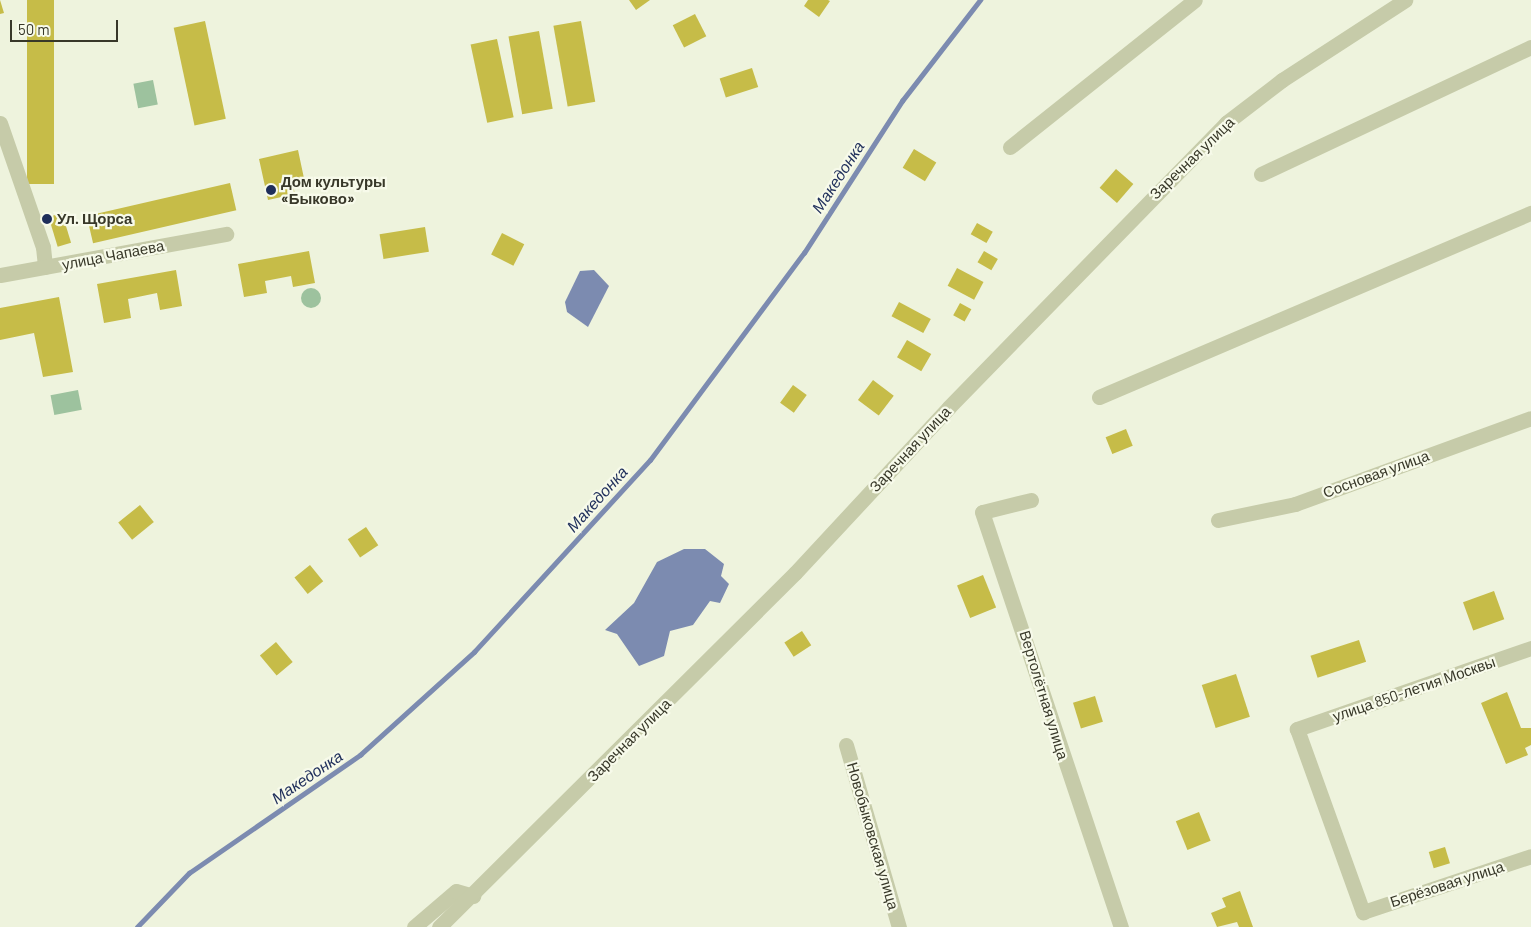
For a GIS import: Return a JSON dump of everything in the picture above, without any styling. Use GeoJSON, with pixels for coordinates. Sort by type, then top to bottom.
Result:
{"type":"FeatureCollection","features":[{"type":"Feature","properties":{"kind":"street"},"geometry":{"type":"LineString","coordinates":[[1010,147],[1195,0]]}},
{"type":"Feature","properties":{"kind":"street","name":"Заречная улица"},"geometry":{"type":"LineString","coordinates":[[439,927],[474,896],[795,573],[949,407],[1226,123],[1282,80],[1404,0]]}},
{"type":"Feature","properties":{"kind":"street"},"geometry":{"type":"LineString","coordinates":[[1261,174],[1531,47]]}},
{"type":"Feature","properties":{"kind":"street"},"geometry":{"type":"LineString","coordinates":[[0,123],[43,247],[45,267]]}},
{"type":"Feature","properties":{"kind":"street"},"geometry":{"type":"LineString","coordinates":[[1099,398],[1531,213]]}},
{"type":"Feature","properties":{"kind":"street","name":"улица Чапаева"},"geometry":{"type":"LineString","coordinates":[[0,275],[226,234]]}},
{"type":"Feature","properties":{"kind":"street","name":"Сосновая улица"},"geometry":{"type":"LineString","coordinates":[[1218,520],[1294,504],[1531,418]]}},
{"type":"Feature","properties":{"kind":"street","name":"Вертолётная улица"},"geometry":{"type":"LineString","coordinates":[[1031,500],[982,512],[1121,927]]}},
{"type":"Feature","properties":{"kind":"street","name":"улица 850-летия Москвы"},"geometry":{"type":"LineString","coordinates":[[1362,912],[1298,730],[1531,648]]}},
{"type":"Feature","properties":{"kind":"street","name":"Новобыковская улица"},"geometry":{"type":"LineString","coordinates":[[846,745],[899,927]]}},
{"type":"Feature","properties":{"kind":"street","name":"Берёзовая улица"},"geometry":{"type":"LineString","coordinates":[[1362,912],[1531,856]]}},
{"type":"Feature","properties":{"kind":"street"},"geometry":{"type":"LineString","coordinates":[[414,927],[456,891],[474,896]]}},
{"type":"Feature","properties":{"kind":"green space"},"geometry":{"type":"Polygon","coordinates":[[[153,80],[158,105],[138,108],[133,84],[153,80]]]}},
{"type":"Feature","properties":{"kind":"green space"},"geometry":{"type":"Polygon","coordinates":[[[311,288],[318,291],[321,298],[318,305],[311,308],[304,305],[301,298],[304,291],[311,288]]]}},
{"type":"Feature","properties":{"kind":"green space"},"geometry":{"type":"Polygon","coordinates":[[[78,390],[82,410],[54,415],[51,395],[78,390]]]}},
{"type":"Feature","properties":{"kind":"water"},"geometry":{"type":"Polygon","coordinates":[[[594,270],[609,286],[588,327],[567,312],[565,302],[580,271],[594,270]]]}},
{"type":"Feature","properties":{"kind":"water"},"geometry":{"type":"Polygon","coordinates":[[[684,549],[705,549],[724,564],[721,576],[729,584],[720,603],[710,601],[693,625],[670,631],[664,656],[639,666],[617,634],[605,630],[634,603],[657,562],[684,549]]]}},
{"type":"Feature","properties":{"kind":"building"},"geometry":{"type":"Polygon","coordinates":[[[0,0],[4,13],[0,14],[0,0]]]}},
{"type":"Feature","properties":{"kind":"building"},"geometry":{"type":"Polygon","coordinates":[[[27,0],[54,0],[54,184],[27,184],[27,0]]]}},
{"type":"Feature","properties":{"kind":"building"},"geometry":{"type":"Polygon","coordinates":[[[629,0],[650,0],[636,10],[629,0]]]}},
{"type":"Feature","properties":{"kind":"building"},"geometry":{"type":"Polygon","coordinates":[[[808,0],[830,1],[819,17],[804,6],[808,0]]]}},
{"type":"Feature","properties":{"kind":"building"},"geometry":{"type":"Polygon","coordinates":[[[695,14],[706,36],[684,48],[673,25],[695,14]]]}},
{"type":"Feature","properties":{"kind":"building"},"geometry":{"type":"Polygon","coordinates":[[[205,21],[226,119],[194,125],[174,28],[205,21]]]}},
{"type":"Feature","properties":{"kind":"building"},"geometry":{"type":"Polygon","coordinates":[[[581,21],[595,102],[568,107],[553,26],[581,21]]]}},
{"type":"Feature","properties":{"kind":"building"},"geometry":{"type":"Polygon","coordinates":[[[539,31],[553,109],[522,114],[508,36],[539,31]]]}},
{"type":"Feature","properties":{"kind":"building"},"geometry":{"type":"Polygon","coordinates":[[[497,39],[514,117],[487,123],[471,45],[497,39]]]}},
{"type":"Feature","properties":{"kind":"building"},"geometry":{"type":"Polygon","coordinates":[[[752,68],[758,87],[726,98],[720,79],[752,68]]]}},
{"type":"Feature","properties":{"kind":"building"},"geometry":{"type":"Polygon","coordinates":[[[914,149],[936,162],[925,181],[903,168],[914,149]]]}},
{"type":"Feature","properties":{"kind":"building"},"geometry":{"type":"Polygon","coordinates":[[[298,150],[305,183],[293,186],[295,194],[268,200],[259,159],[298,150]]]}},
{"type":"Feature","properties":{"kind":"building"},"geometry":{"type":"Polygon","coordinates":[[[1116,169],[1133,184],[1117,203],[1100,188],[1116,169]]]}},
{"type":"Feature","properties":{"kind":"building"},"geometry":{"type":"Polygon","coordinates":[[[230,183],[236,210],[93,243],[87,216],[230,183]]]}},
{"type":"Feature","properties":{"kind":"building"},"geometry":{"type":"Polygon","coordinates":[[[62,213],[71,243],[58,247],[49,217],[62,213]]]}},
{"type":"Feature","properties":{"kind":"building"},"geometry":{"type":"Polygon","coordinates":[[[977,223],[993,232],[986,243],[971,234],[977,223]]]}},
{"type":"Feature","properties":{"kind":"building"},"geometry":{"type":"Polygon","coordinates":[[[425,227],[429,252],[383,259],[380,234],[425,227]]]}},
{"type":"Feature","properties":{"kind":"building"},"geometry":{"type":"Polygon","coordinates":[[[502,233],[524,244],[513,266],[491,254],[502,233]]]}},
{"type":"Feature","properties":{"kind":"building"},"geometry":{"type":"Polygon","coordinates":[[[309,251],[315,283],[293,287],[291,276],[265,281],[267,293],[244,297],[238,264],[309,251]]]}},
{"type":"Feature","properties":{"kind":"building"},"geometry":{"type":"Polygon","coordinates":[[[984,251],[998,259],[991,270],[978,262],[984,251]]]}},
{"type":"Feature","properties":{"kind":"building"},"geometry":{"type":"Polygon","coordinates":[[[957,268],[983,282],[974,300],[948,286],[957,268]]]}},
{"type":"Feature","properties":{"kind":"building"},"geometry":{"type":"Polygon","coordinates":[[[176,270],[182,306],[160,310],[157,293],[128,299],[131,318],[104,323],[97,284],[176,270]]]}},
{"type":"Feature","properties":{"kind":"building"},"geometry":{"type":"Polygon","coordinates":[[[59,297],[73,372],[43,377],[34,333],[0,340],[0,308],[59,297]]]}},
{"type":"Feature","properties":{"kind":"building"},"geometry":{"type":"Polygon","coordinates":[[[899,302],[931,319],[923,333],[891,316],[899,302]]]}},
{"type":"Feature","properties":{"kind":"building"},"geometry":{"type":"Polygon","coordinates":[[[960,303],[971,309],[965,322],[953,315],[960,303]]]}},
{"type":"Feature","properties":{"kind":"building"},"geometry":{"type":"Polygon","coordinates":[[[907,340],[931,354],[921,371],[897,357],[907,340]]]}},
{"type":"Feature","properties":{"kind":"building"},"geometry":{"type":"Polygon","coordinates":[[[873,380],[894,396],[879,416],[858,400],[873,380]]]}},
{"type":"Feature","properties":{"kind":"building"},"geometry":{"type":"Polygon","coordinates":[[[793,385],[807,395],[794,413],[780,403],[793,385]]]}},
{"type":"Feature","properties":{"kind":"building"},"geometry":{"type":"Polygon","coordinates":[[[1126,429],[1133,446],[1112,454],[1106,437],[1126,429]]]}},
{"type":"Feature","properties":{"kind":"building"},"geometry":{"type":"Polygon","coordinates":[[[140,505],[154,522],[132,540],[118,523],[140,505]]]}},
{"type":"Feature","properties":{"kind":"building"},"geometry":{"type":"Polygon","coordinates":[[[366,527],[378,545],[360,558],[348,539],[366,527]]]}},
{"type":"Feature","properties":{"kind":"building"},"geometry":{"type":"Polygon","coordinates":[[[310,565],[323,581],[308,594],[294,578],[310,565]]]}},
{"type":"Feature","properties":{"kind":"building"},"geometry":{"type":"Polygon","coordinates":[[[983,575],[996,607],[970,618],[957,585],[983,575]]]}},
{"type":"Feature","properties":{"kind":"building"},"geometry":{"type":"Polygon","coordinates":[[[1494,591],[1504,619],[1473,630],[1463,602],[1494,591]]]}},
{"type":"Feature","properties":{"kind":"building"},"geometry":{"type":"Polygon","coordinates":[[[802,631],[811,645],[794,657],[784,642],[802,631]]]}},
{"type":"Feature","properties":{"kind":"building"},"geometry":{"type":"Polygon","coordinates":[[[1359,640],[1366,662],[1318,678],[1310,656],[1359,640]]]}},
{"type":"Feature","properties":{"kind":"building"},"geometry":{"type":"Polygon","coordinates":[[[276,642],[293,662],[277,675],[260,655],[276,642]]]}},
{"type":"Feature","properties":{"kind":"building"},"geometry":{"type":"Polygon","coordinates":[[[1236,674],[1250,717],[1216,728],[1202,685],[1236,674]]]}},
{"type":"Feature","properties":{"kind":"building"},"geometry":{"type":"Polygon","coordinates":[[[1507,692],[1521,728],[1531,728],[1531,745],[1525,748],[1528,755],[1506,764],[1481,703],[1507,692]]]}},
{"type":"Feature","properties":{"kind":"building"},"geometry":{"type":"Polygon","coordinates":[[[1095,696],[1103,722],[1081,729],[1073,703],[1095,696]]]}},
{"type":"Feature","properties":{"kind":"building"},"geometry":{"type":"Polygon","coordinates":[[[1199,812],[1211,841],[1187,850],[1176,821],[1199,812]]]}},
{"type":"Feature","properties":{"kind":"building"},"geometry":{"type":"Polygon","coordinates":[[[1445,847],[1450,863],[1434,868],[1429,852],[1445,847]]]}},
{"type":"Feature","properties":{"kind":"building"},"geometry":{"type":"Polygon","coordinates":[[[1240,891],[1253,927],[1239,927],[1237,922],[1217,927],[1211,913],[1226,907],[1222,898],[1240,891]]]}},
{"type":"Feature","properties":{"kind":"waterway","name":"Македонка"},"geometry":{"type":"LineString","coordinates":[[137,927],[189,873],[360,755],[474,652],[650,460],[804,253],[902,101],[980,0]]}},
{"type":"Feature","properties":{"kind":"place","name":"Дом культуры «Быково»"},"geometry":{"type":"Point","coordinates":[271,190]}},
{"type":"Feature","properties":{"kind":"place","name":"Ул. Щорса"},"geometry":{"type":"Point","coordinates":[47,219]}}]}
